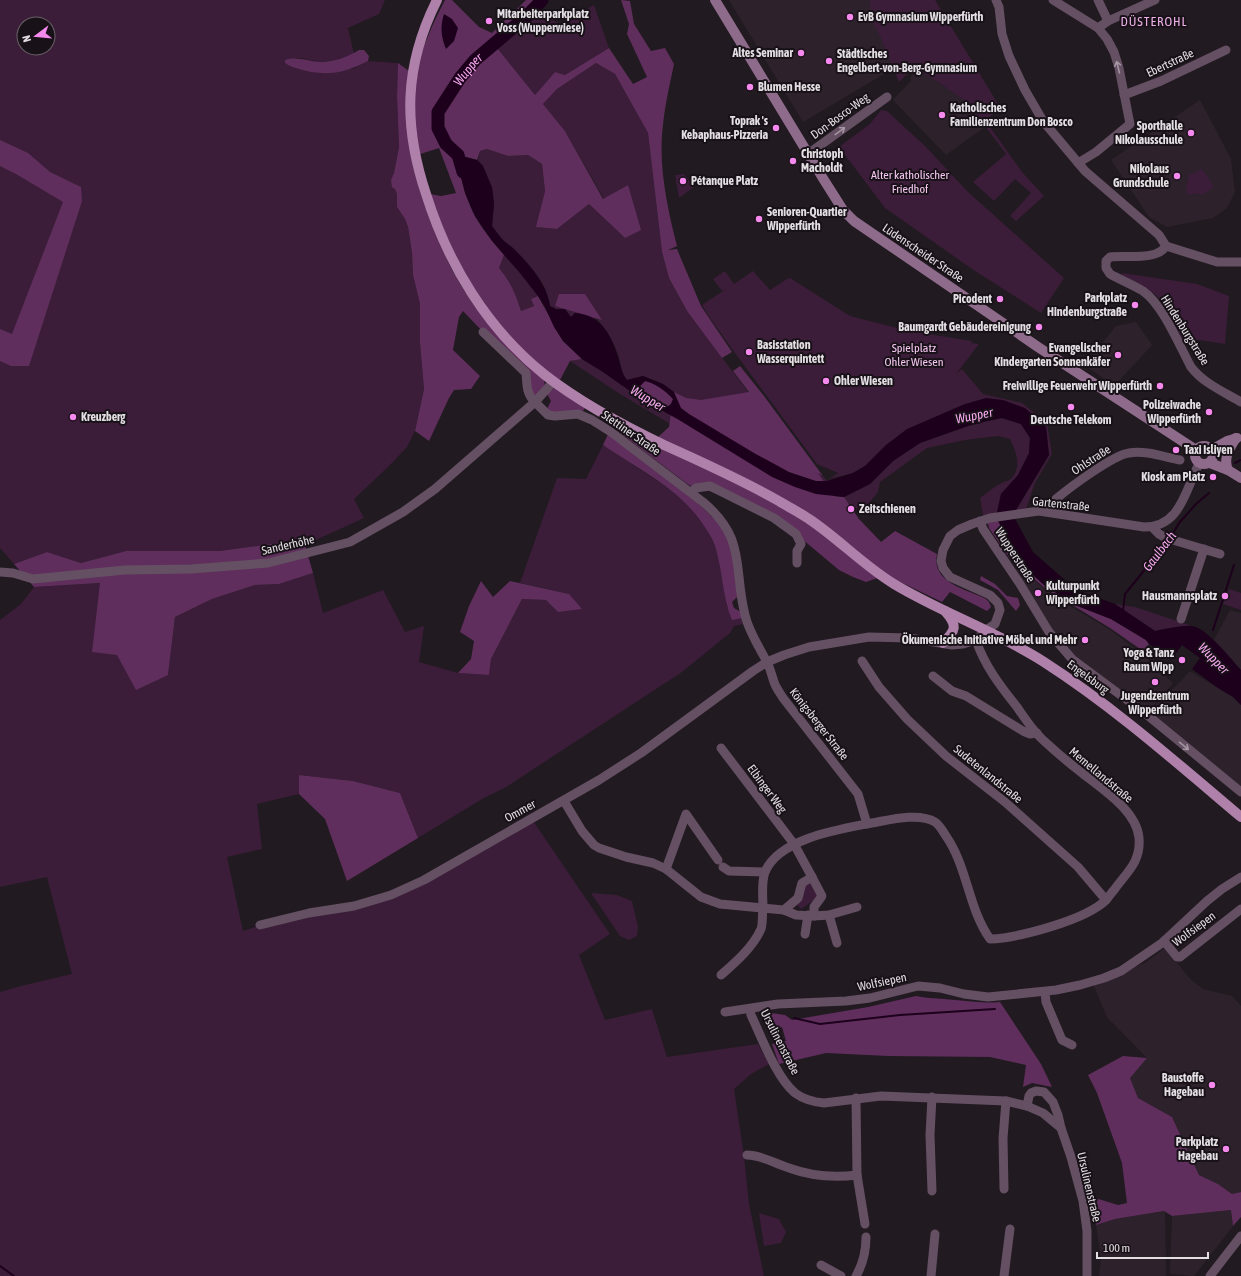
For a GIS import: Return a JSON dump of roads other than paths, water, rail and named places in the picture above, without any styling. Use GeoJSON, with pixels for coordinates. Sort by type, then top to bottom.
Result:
{"type":"FeatureCollection","features":[{"type":"Feature","properties":{"kind":"main road","name":"Engelsburg"},"geometry":{"type":"LineString","coordinates":[[437,0],[418,48],[413,71],[410,95],[412,141],[427,200],[451,257],[476,300],[507,339],[530,362],[583,401],[632,429],[752,486],[802,514],[827,532],[858,559],[894,584],[944,610],[990,627],[1042,660],[1073,681],[1130,724],[1241,817]]}},
{"type":"Feature","properties":{"kind":"main road","name":"Lüdenscheider Straße"},"geometry":{"type":"LineString","coordinates":[[716,0],[808,154],[840,204],[854,221],[1043,350],[1196,450]]}},
{"type":"Feature","properties":{"kind":"main road"},"geometry":{"type":"LineString","coordinates":[[1211,450],[1227,441],[1238,438]]}},
{"type":"Feature","properties":{"kind":"main road"},"geometry":{"type":"LineString","coordinates":[[1228,470],[1226,463],[1227,451],[1238,438]]}},
{"type":"Feature","properties":{"kind":"main road"},"geometry":{"type":"LineString","coordinates":[[1210,463],[1213,458],[1211,450],[1208,447],[1199,447],[1194,456],[1199,464],[1204,465],[1210,463],[1228,470],[1241,478]]}},
{"type":"Feature","properties":{"kind":"main road"},"geometry":{"type":"LineString","coordinates":[[943,643],[952,634],[955,628],[953,620],[944,610]]}},
{"type":"Feature","properties":{"kind":"street"},"geometry":{"type":"LineString","coordinates":[[996,0],[999,7],[1002,34],[1009,56],[1025,90],[1043,121],[1078,163],[1094,179],[1159,235],[1166,246],[1217,262],[1241,262]]}},
{"type":"Feature","properties":{"kind":"street"},"geometry":{"type":"LineString","coordinates":[[1053,0],[1098,28],[1107,39],[1114,52],[1130,124],[1096,152],[1078,163]]}},
{"type":"Feature","properties":{"kind":"street"},"geometry":{"type":"LineString","coordinates":[[1098,0],[1108,21]]}},
{"type":"Feature","properties":{"kind":"street"},"geometry":{"type":"LineString","coordinates":[[1098,28],[1108,21],[1155,0]]}},
{"type":"Feature","properties":{"kind":"street","name":"Ebertstraße"},"geometry":{"type":"LineString","coordinates":[[1124,95],[1161,81],[1226,50]]}},
{"type":"Feature","properties":{"kind":"street","name":"Don-Bosco-Weg"},"geometry":{"type":"LineString","coordinates":[[808,154],[887,97]]}},
{"type":"Feature","properties":{"kind":"street","name":"Hindenburgstraße"},"geometry":{"type":"LineString","coordinates":[[1166,246],[1162,251],[1155,255],[1110,256],[1106,261],[1108,271],[1110,274],[1149,296],[1164,317],[1190,367],[1195,373],[1241,402]]}},
{"type":"Feature","properties":{"kind":"street"},"geometry":{"type":"LineString","coordinates":[[483,332],[526,373],[527,389],[530,398],[535,402],[554,381]]}},
{"type":"Feature","properties":{"kind":"street","name":"Stettiner Straße"},"geometry":{"type":"LineString","coordinates":[[535,402],[548,415],[555,416],[578,414],[592,420],[611,432],[691,492],[716,514],[725,525],[732,538],[738,561],[745,616],[756,644],[767,662]]}},
{"type":"Feature","properties":{"kind":"street","name":"Sanderhöhe"},"geometry":{"type":"LineString","coordinates":[[0,572],[12,573],[33,579],[126,570],[191,570],[268,563],[350,542],[403,512],[435,490],[535,402]]}},
{"type":"Feature","properties":{"kind":"street","name":"Ohlstraße"},"geometry":{"type":"LineString","coordinates":[[1054,513],[1056,499],[1112,460],[1124,454],[1135,452],[1145,453],[1180,460]]}},
{"type":"Feature","properties":{"kind":"street"},"geometry":{"type":"LineString","coordinates":[[1152,527],[1161,525],[1174,514],[1185,497],[1199,464]]}},
{"type":"Feature","properties":{"kind":"street"},"geometry":{"type":"LineString","coordinates":[[691,492],[696,488],[710,486],[774,518],[796,534],[801,544],[797,551],[797,563]]}},
{"type":"Feature","properties":{"kind":"street","name":"Gartenstraße"},"geometry":{"type":"LineString","coordinates":[[990,627],[1000,610],[998,603],[993,597],[950,577],[942,564],[941,558],[943,550],[950,536],[962,528],[990,518],[1038,511],[1152,527]]}},
{"type":"Feature","properties":{"kind":"street","name":"Wupperstraße"},"geometry":{"type":"LineString","coordinates":[[980,521],[983,529],[1020,584],[1049,632],[1072,659],[1154,721],[1241,792]]}},
{"type":"Feature","properties":{"kind":"street"},"geometry":{"type":"LineString","coordinates":[[1152,527],[1159,534],[1171,540],[1220,554]]}},
{"type":"Feature","properties":{"kind":"street"},"geometry":{"type":"LineString","coordinates":[[1181,619],[1204,549]]}},
{"type":"Feature","properties":{"kind":"street"},"geometry":{"type":"LineString","coordinates":[[767,662],[809,647],[869,637],[909,638],[958,645],[976,640],[990,627]]}},
{"type":"Feature","properties":{"kind":"street","name":"Memellandstraße"},"geometry":{"type":"LineString","coordinates":[[867,824],[906,817],[924,818],[935,822],[953,847],[981,925],[990,939],[1017,935],[1066,922],[1086,913],[1106,900],[1133,866],[1139,851],[1139,836],[1134,821],[1118,802],[1062,757],[1036,733],[1000,685],[979,650],[976,640]]}},
{"type":"Feature","properties":{"kind":"street","name":"Sudetenlandstraße"},"geometry":{"type":"LineString","coordinates":[[862,661],[879,687],[907,719],[946,756],[1005,802],[1078,867],[1106,900]]}},
{"type":"Feature","properties":{"kind":"street","name":"Ommer"},"geometry":{"type":"LineString","coordinates":[[260,925],[309,913],[354,906],[391,895],[424,880],[531,818],[564,801],[641,753],[767,662]]}},
{"type":"Feature","properties":{"kind":"street","name":"Königsberger Straße"},"geometry":{"type":"LineString","coordinates":[[767,662],[775,684],[783,698],[858,794],[867,824]]}},
{"type":"Feature","properties":{"kind":"street","name":"Memellandstraße"},"geometry":{"type":"LineString","coordinates":[[933,676],[952,691],[966,696],[1030,734],[1036,733]]}},
{"type":"Feature","properties":{"kind":"street","name":"Elbinger Weg"},"geometry":{"type":"LineString","coordinates":[[721,748],[794,844],[822,896],[814,908],[805,934]]}},
{"type":"Feature","properties":{"kind":"street"},"geometry":{"type":"LineString","coordinates":[[564,801],[582,831],[594,845],[615,854],[653,863],[666,870],[701,897],[720,904],[762,907],[784,910],[796,915],[811,916],[830,915],[858,907]]}},
{"type":"Feature","properties":{"kind":"street"},"geometry":{"type":"LineString","coordinates":[[666,870],[686,814],[720,864],[729,871],[765,872]]}},
{"type":"Feature","properties":{"kind":"street"},"geometry":{"type":"LineString","coordinates":[[721,975],[732,966],[749,947],[762,928],[762,890],[765,872],[778,854],[794,844],[814,836],[867,824]]}},
{"type":"Feature","properties":{"kind":"street"},"geometry":{"type":"LineString","coordinates":[[784,910],[798,898],[802,883],[812,877]]}},
{"type":"Feature","properties":{"kind":"street","name":"Wolfsiepen"},"geometry":{"type":"LineString","coordinates":[[724,1012],[778,1004],[831,1002],[870,998],[918,986],[940,988],[964,994],[988,997],[1045,992],[1080,985],[1104,978],[1121,970],[1164,941],[1207,901],[1241,877]]}},
{"type":"Feature","properties":{"kind":"street","name":"Wolfsiepen"},"geometry":{"type":"LineString","coordinates":[[1164,941],[1177,957],[1180,957],[1241,909]]}},
{"type":"Feature","properties":{"kind":"street"},"geometry":{"type":"LineString","coordinates":[[830,915],[837,943]]}},
{"type":"Feature","properties":{"kind":"street"},"geometry":{"type":"LineString","coordinates":[[1045,992],[1046,1002],[1062,1040],[1072,1045]]}},
{"type":"Feature","properties":{"kind":"street","name":"Ursulinenstraße"},"geometry":{"type":"LineString","coordinates":[[750,1009],[751,1015],[784,1082],[796,1094],[816,1102],[824,1103],[881,1096],[1006,1100],[1027,1106],[1043,1113],[1060,1128]]}},
{"type":"Feature","properties":{"kind":"street","name":"Ursulinenstraße"},"geometry":{"type":"LineString","coordinates":[[1027,1106],[1031,1093],[1036,1091],[1044,1092],[1053,1102],[1058,1115],[1060,1128],[1071,1157],[1082,1200],[1087,1231],[1087,1276]]}},
{"type":"Feature","properties":{"kind":"street"},"geometry":{"type":"LineString","coordinates":[[932,1097],[930,1135],[932,1192]]}},
{"type":"Feature","properties":{"kind":"street"},"geometry":{"type":"LineString","coordinates":[[856,1098],[857,1175],[865,1224]]}},
{"type":"Feature","properties":{"kind":"street"},"geometry":{"type":"LineString","coordinates":[[1004,1189],[1003,1138],[1006,1100]]}},
{"type":"Feature","properties":{"kind":"street"},"geometry":{"type":"LineString","coordinates":[[747,1155],[760,1157],[806,1174],[828,1177],[857,1175]]}},
{"type":"Feature","properties":{"kind":"street"},"geometry":{"type":"LineString","coordinates":[[1004,1276],[1010,1229]]}},
{"type":"Feature","properties":{"kind":"street"},"geometry":{"type":"LineString","coordinates":[[931,1276],[935,1234]]}},
{"type":"Feature","properties":{"kind":"street"},"geometry":{"type":"LineString","coordinates":[[1210,1276],[1241,1236]]}},
{"type":"Feature","properties":{"kind":"street"},"geometry":{"type":"LineString","coordinates":[[856,1276],[861,1268],[866,1237]]}},
{"type":"Feature","properties":{"kind":"street"},"geometry":{"type":"LineString","coordinates":[[821,1265],[841,1276]]}},
{"type":"Feature","properties":{"kind":"water"},"geometry":{"type":"Polygon","coordinates":[[[444,14],[452,19],[458,28],[454,41],[446,49],[442,32],[444,14]]]}},
{"type":"Feature","properties":{"kind":"water"},"geometry":{"type":"Polygon","coordinates":[[[458,155],[477,160],[483,166],[492,187],[494,203],[492,226],[502,239],[520,255],[531,268],[545,290],[550,306],[556,309],[565,309],[571,317],[575,313],[592,317],[604,327],[612,341],[622,372],[627,380],[643,376],[663,384],[674,392],[681,408],[689,414],[789,472],[816,481],[827,481],[853,473],[865,466],[886,445],[907,429],[965,404],[986,398],[1003,400],[1025,408],[1046,427],[1049,455],[1013,515],[1033,552],[1066,581],[1085,593],[1115,604],[1155,631],[1174,627],[1192,626],[1205,632],[1241,670],[1241,705],[1233,697],[1192,669],[1200,658],[1182,645],[1171,660],[1149,644],[1146,640],[1111,619],[1075,605],[1044,585],[1021,564],[996,517],[1001,494],[1018,475],[1029,453],[1030,438],[1021,424],[1002,418],[968,426],[920,443],[893,461],[870,484],[844,497],[816,494],[772,477],[640,398],[582,359],[563,341],[538,296],[492,241],[475,216],[465,193],[456,158],[458,155]],[[645,381],[640,386],[644,392],[667,407],[671,404],[673,399],[670,396],[660,388],[645,381]]]}},
{"type":"Feature","properties":{"kind":"waterway","name":"Wupper"},"geometry":{"type":"LineString","coordinates":[[463,172],[458,155],[446,144],[438,128],[438,112],[460,78],[475,60],[527,16],[542,0]]}},
{"type":"Feature","properties":{"kind":"waterway","name":"Gaulbach"},"geometry":{"type":"LineString","coordinates":[[1235,463],[1241,460]]}},
{"type":"Feature","properties":{"kind":"waterway","name":"Gaulbach"},"geometry":{"type":"LineString","coordinates":[[1171,537],[1179,523],[1196,504],[1209,493]]}},
{"type":"Feature","properties":{"kind":"waterway","name":"Gaulbach"},"geometry":{"type":"LineString","coordinates":[[1123,611],[1125,594],[1168,541]]}},
{"type":"Feature","properties":{"kind":"waterway"},"geometry":{"type":"LineString","coordinates":[[1213,630],[1234,565]]}},
{"type":"Feature","properties":{"kind":"waterway"},"geometry":{"type":"LineString","coordinates":[[794,1018],[820,1024],[900,1015],[995,1009]]}},
{"type":"Feature","properties":{"kind":"waterway"},"geometry":{"type":"LineString","coordinates":[[0,1266],[14,1276]]}},
{"type":"Feature","properties":{"kind":"place","name":"EvB Gymnasium Wipperfürth"},"geometry":{"type":"Point","coordinates":[850,17]}},
{"type":"Feature","properties":{"kind":"place","name":"Mitarbeiterparkplatz Voss (Wupperwiese)"},"geometry":{"type":"Point","coordinates":[489,21]}},
{"type":"Feature","properties":{"kind":"place","name":"Altes Seminar"},"geometry":{"type":"Point","coordinates":[801,53]}},
{"type":"Feature","properties":{"kind":"place","name":"Städtisches Engelbert-von-Berg-Gymnasium"},"geometry":{"type":"Point","coordinates":[829,61]}},
{"type":"Feature","properties":{"kind":"place","name":"Blumen Hesse"},"geometry":{"type":"Point","coordinates":[750,87]}},
{"type":"Feature","properties":{"kind":"place","name":"Katholisches Familienzentrum Don Bosco"},"geometry":{"type":"Point","coordinates":[942,115]}},
{"type":"Feature","properties":{"kind":"place","name":"Toprak 's Kebaphaus-Pizzeria"},"geometry":{"type":"Point","coordinates":[776,128]}},
{"type":"Feature","properties":{"kind":"place","name":"Sporthalle Nikolausschule"},"geometry":{"type":"Point","coordinates":[1191,133]}},
{"type":"Feature","properties":{"kind":"place","name":"Christoph Macholdt"},"geometry":{"type":"Point","coordinates":[793,161]}},
{"type":"Feature","properties":{"kind":"place","name":"Nikolaus Grundschule"},"geometry":{"type":"Point","coordinates":[1177,176]}},
{"type":"Feature","properties":{"kind":"place","name":"Pétanque Platz"},"geometry":{"type":"Point","coordinates":[683,181]}},
{"type":"Feature","properties":{"kind":"place","name":"Senioren-Quartier Wipperfürth"},"geometry":{"type":"Point","coordinates":[759,219]}},
{"type":"Feature","properties":{"kind":"place","name":"Picodent"},"geometry":{"type":"Point","coordinates":[1000,299]}},
{"type":"Feature","properties":{"kind":"place","name":"Parkplatz Hindenburgstraße"},"geometry":{"type":"Point","coordinates":[1135,305]}},
{"type":"Feature","properties":{"kind":"place","name":"Baumgardt Gebäudereinigung"},"geometry":{"type":"Point","coordinates":[1039,327]}},
{"type":"Feature","properties":{"kind":"place","name":"Basisstation Wasserquintett"},"geometry":{"type":"Point","coordinates":[749,352]}},
{"type":"Feature","properties":{"kind":"place","name":"Evangelischer Kindergarten Sonnenkäfer"},"geometry":{"type":"Point","coordinates":[1118,355]}},
{"type":"Feature","properties":{"kind":"place","name":"Ohler Wiesen"},"geometry":{"type":"Point","coordinates":[826,381]}},
{"type":"Feature","properties":{"kind":"place","name":"Freiwillige Feuerwehr Wipperfürth"},"geometry":{"type":"Point","coordinates":[1160,386]}},
{"type":"Feature","properties":{"kind":"place","name":"Deutsche Telekom"},"geometry":{"type":"Point","coordinates":[1071,407]}},
{"type":"Feature","properties":{"kind":"place","name":"Polizeiwache Wipperfürth"},"geometry":{"type":"Point","coordinates":[1209,412]}},
{"type":"Feature","properties":{"kind":"place","name":"Kreuzberg"},"geometry":{"type":"Point","coordinates":[73,417]}},
{"type":"Feature","properties":{"kind":"place","name":"Taxi Isliyen"},"geometry":{"type":"Point","coordinates":[1176,450]}},
{"type":"Feature","properties":{"kind":"place","name":"Kiosk am Platz"},"geometry":{"type":"Point","coordinates":[1213,477]}},
{"type":"Feature","properties":{"kind":"place","name":"Zeitschienen"},"geometry":{"type":"Point","coordinates":[851,509]}},
{"type":"Feature","properties":{"kind":"place","name":"Kulturpunkt Wipperfürth"},"geometry":{"type":"Point","coordinates":[1038,593]}},
{"type":"Feature","properties":{"kind":"place","name":"Hausmannsplatz"},"geometry":{"type":"Point","coordinates":[1225,596]}},
{"type":"Feature","properties":{"kind":"place","name":"Ökumenische Initiative Möbel und Mehr"},"geometry":{"type":"Point","coordinates":[1085,640]}},
{"type":"Feature","properties":{"kind":"place","name":"Yoga & Tanz Raum Wipp"},"geometry":{"type":"Point","coordinates":[1182,660]}},
{"type":"Feature","properties":{"kind":"place","name":"Jugendzentrum Wipperfürth"},"geometry":{"type":"Point","coordinates":[1155,682]}},
{"type":"Feature","properties":{"kind":"place","name":"Baustoffe Hagebau"},"geometry":{"type":"Point","coordinates":[1212,1085]}},
{"type":"Feature","properties":{"kind":"place","name":"Parkplatz Hagebau"},"geometry":{"type":"Point","coordinates":[1226,1149]}},
{"type":"Feature","properties":{"kind":"district","name":"DÜSTEROHL"},"geometry":{"type":"Point","coordinates":[1154,21]}},
{"type":"Feature","properties":{"kind":"park label","name":"Alter katholischer Friedhof"},"geometry":{"type":"Point","coordinates":[910,182]}},
{"type":"Feature","properties":{"kind":"park label","name":"Spielplatz Ohler Wiesen"},"geometry":{"type":"Point","coordinates":[914,355]}}]}
